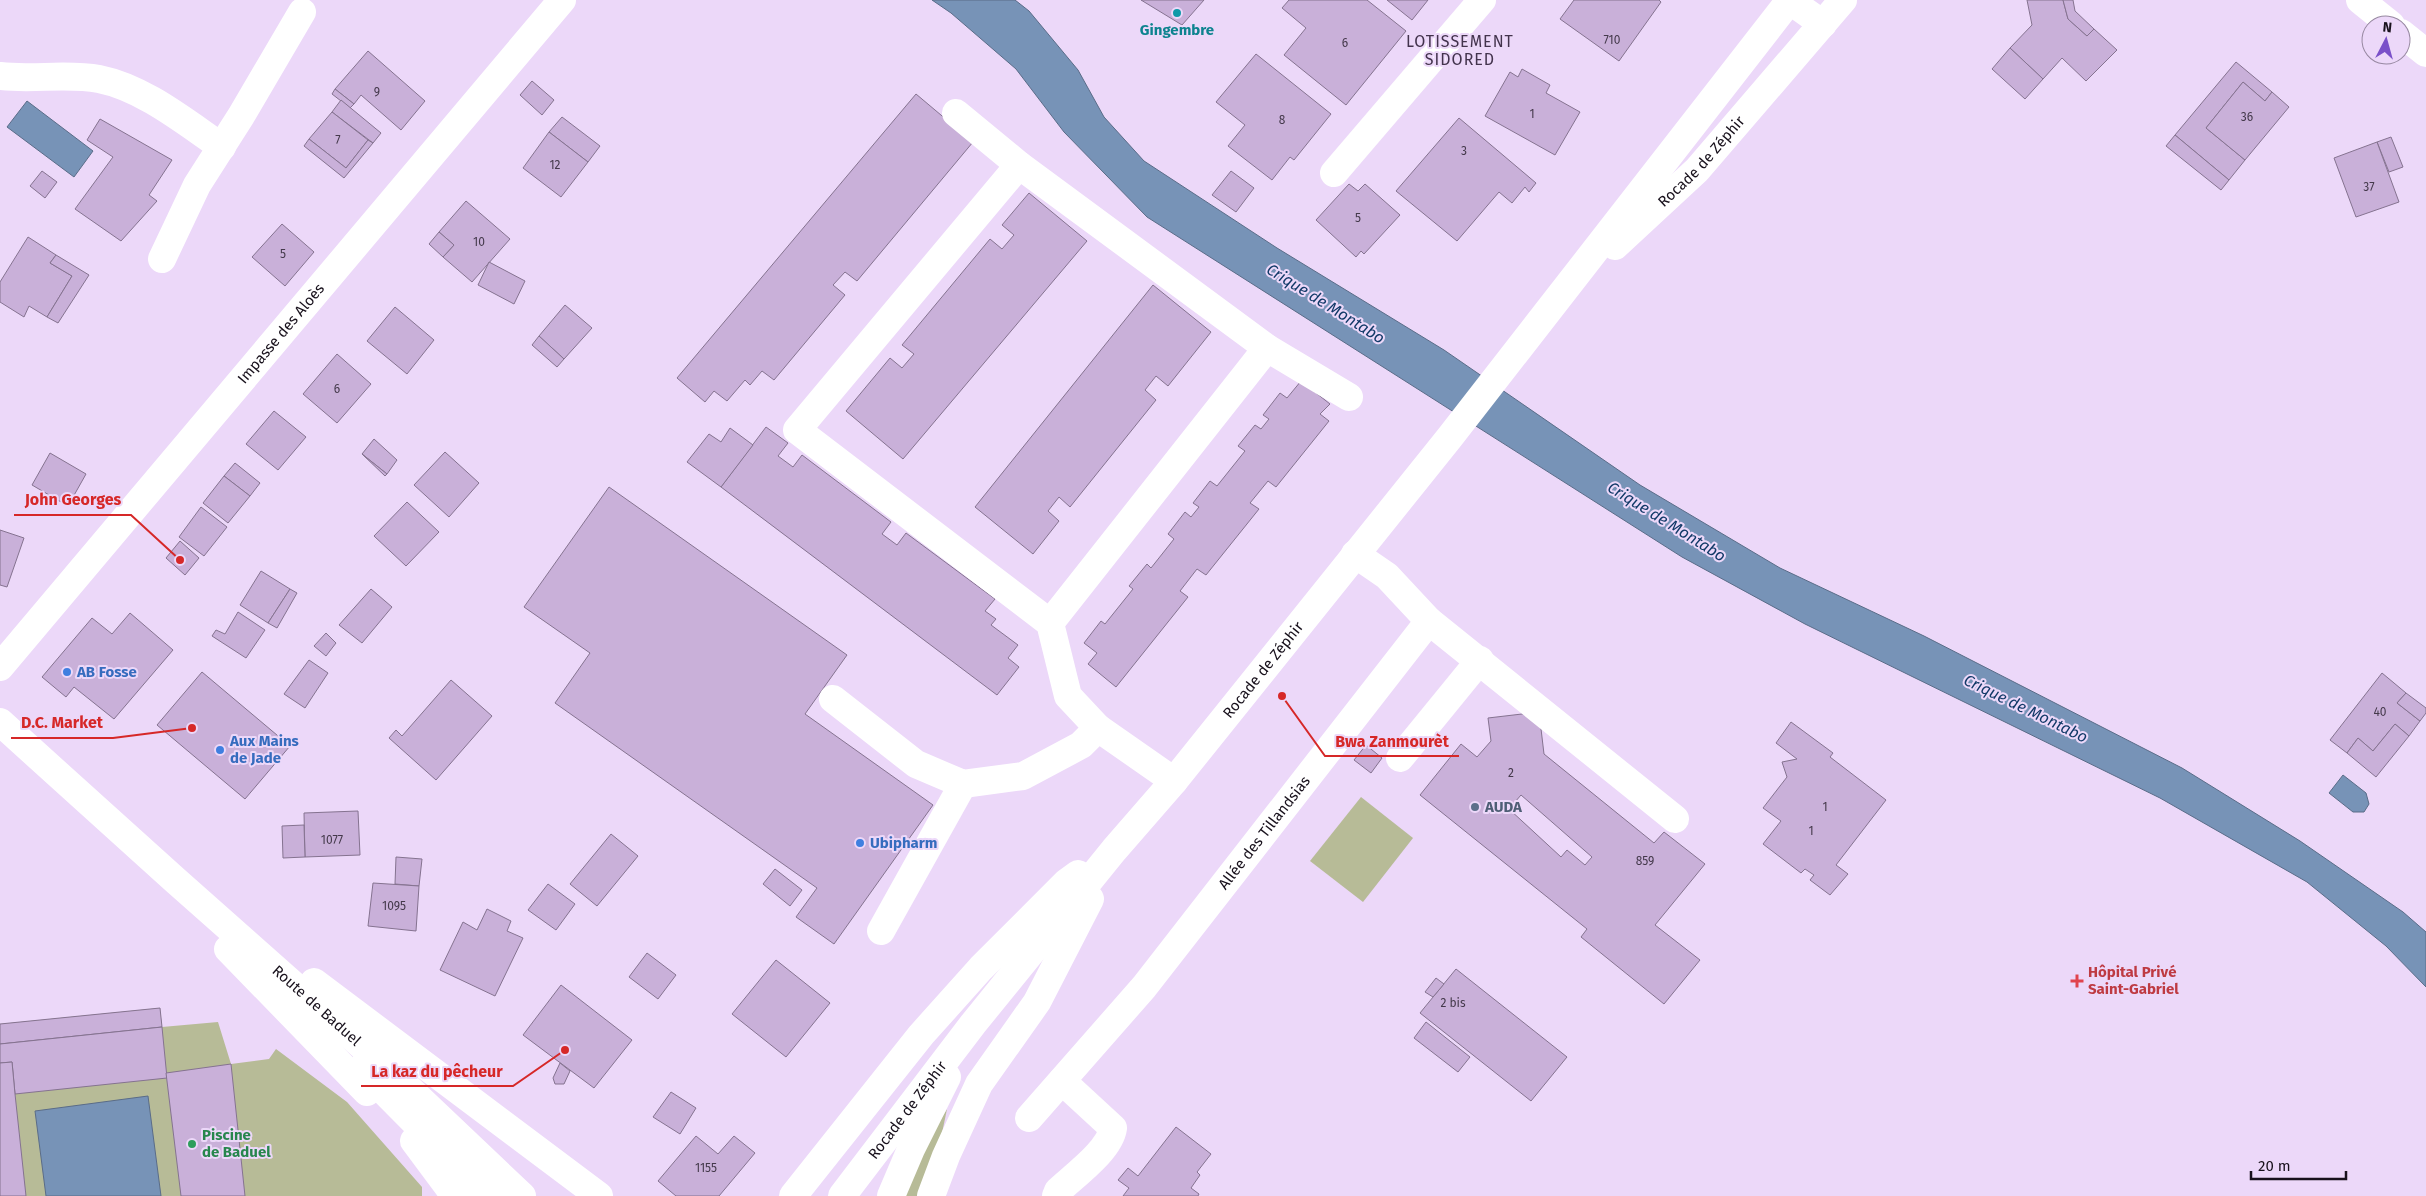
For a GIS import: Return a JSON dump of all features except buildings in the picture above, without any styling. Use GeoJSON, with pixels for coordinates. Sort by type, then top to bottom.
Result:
{"type":"FeatureCollection","features":[{"type":"Feature","properties":{"kind":"main road","name":"Impasse des Aloès"},"geometry":{"type":"LineString","coordinates":[[0,667],[562,0]]}},
{"type":"Feature","properties":{"kind":"main road"},"geometry":{"type":"LineString","coordinates":[[1334,173],[1482,0]]}},
{"type":"Feature","properties":{"kind":"main road"},"geometry":{"type":"LineString","coordinates":[[1790,0],[1823,24]]}},
{"type":"Feature","properties":{"kind":"main road","name":"Rocade de Zéphir"},"geometry":{"type":"LineString","coordinates":[[842,1196],[973,1024],[1114,850],[1174,780],[1450,437],[1790,0]]}},
{"type":"Feature","properties":{"kind":"main road","name":"Rocade de Zéphir"},"geometry":{"type":"LineString","coordinates":[[1547,310],[1697,170],[1843,0]]}},
{"type":"Feature","properties":{"kind":"main road"},"geometry":{"type":"LineString","coordinates":[[2360,0],[2379,15]]}},
{"type":"Feature","properties":{"kind":"main road"},"geometry":{"type":"LineString","coordinates":[[162,260],[197,185],[302,12]]}},
{"type":"Feature","properties":{"kind":"main road"},"geometry":{"type":"LineString","coordinates":[[2411,41],[2426,53]]}},
{"type":"Feature","properties":{"kind":"main road"},"geometry":{"type":"LineString","coordinates":[[0,76],[97,78],[116,83],[168,111],[222,146]]}},
{"type":"Feature","properties":{"kind":"main road"},"geometry":{"type":"LineString","coordinates":[[956,113],[1019,165],[1267,348],[1349,397]]}},
{"type":"Feature","properties":{"kind":"main road"},"geometry":{"type":"LineString","coordinates":[[1019,165],[797,430],[1050,623],[1068,696],[1098,728],[1174,780]]}},
{"type":"Feature","properties":{"kind":"main road"},"geometry":{"type":"LineString","coordinates":[[1050,623],[1267,348]]}},
{"type":"Feature","properties":{"kind":"main road"},"geometry":{"type":"LineString","coordinates":[[1355,554],[1387,576],[1430,621],[1676,818]]}},
{"type":"Feature","properties":{"kind":"main road","name":"Allée des Tillandsias"},"geometry":{"type":"LineString","coordinates":[[1028,1118],[1144,987],[1430,621]]}},
{"type":"Feature","properties":{"kind":"main road"},"geometry":{"type":"LineString","coordinates":[[1400,758],[1480,660]]}},
{"type":"Feature","properties":{"kind":"main road"},"geometry":{"type":"LineString","coordinates":[[833,699],[916,764],[963,784],[1023,776],[1081,746],[1098,728]]}},
{"type":"Feature","properties":{"kind":"main road","name":"Route de Baduel"},"geometry":{"type":"LineString","coordinates":[[0,722],[386,1067],[522,1196]]}},
{"type":"Feature","properties":{"kind":"main road"},"geometry":{"type":"LineString","coordinates":[[881,931],[963,784]]}},
{"type":"Feature","properties":{"kind":"main road"},"geometry":{"type":"LineString","coordinates":[[793,1196],[915,1042],[981,968],[1066,882],[1114,850]]}},
{"type":"Feature","properties":{"kind":"main road"},"geometry":{"type":"LineString","coordinates":[[930,1196],[979,1084],[1038,1002],[1114,850]]}},
{"type":"Feature","properties":{"kind":"main road"},"geometry":{"type":"LineString","coordinates":[[175,880],[231,952],[413,1140],[455,1196]]}},
{"type":"Feature","properties":{"kind":"main road"},"geometry":{"type":"LineString","coordinates":[[175,880],[373,1025],[460,1094],[599,1196]]}},
{"type":"Feature","properties":{"kind":"main road","name":"Route de Baduel"},"geometry":{"type":"LineString","coordinates":[[175,880],[488,1196]]}},
{"type":"Feature","properties":{"kind":"main road","name":"Rocade de Zéphir"},"geometry":{"type":"LineString","coordinates":[[891,1196],[973,1024]]}},
{"type":"Feature","properties":{"kind":"main road"},"geometry":{"type":"LineString","coordinates":[[1056,1196],[1058,1191],[1097,1155],[1112,1137],[1113,1128],[1062,1081]]}},
{"type":"Feature","properties":{"kind":"green space"},"geometry":{"type":"Polygon","coordinates":[[[1361,797],[1413,838],[1363,902],[1310,861],[1361,797]]]}},
{"type":"Feature","properties":{"kind":"green space","name":"Piscine de Baduel"},"geometry":{"type":"Polygon","coordinates":[[[160,1008],[162,1027],[218,1022],[231,1064],[269,1059],[276,1049],[347,1102],[422,1187],[422,1196],[0,1196],[0,1024],[160,1008]]]}},
{"type":"Feature","properties":{"kind":"green space"},"geometry":{"type":"Polygon","coordinates":[[[947,1109],[941,1138],[917,1196],[905,1196],[929,1139],[947,1109]]]}},
{"type":"Feature","properties":{"kind":"water","name":"Crique de Montabo"},"geometry":{"type":"Polygon","coordinates":[[[932,0],[1015,0],[1029,11],[1078,70],[1104,117],[1144,161],[1277,248],[1444,350],[1640,485],[1780,568],[1924,636],[2182,768],[2300,841],[2403,912],[2426,932],[2426,987],[2386,946],[2307,882],[2160,798],[1805,624],[1682,557],[1147,217],[1064,132],[1016,69],[951,13],[932,0]]]}},
{"type":"Feature","properties":{"kind":"water"},"geometry":{"type":"Polygon","coordinates":[[[27,101],[93,151],[74,177],[7,127],[27,101]]]}},
{"type":"Feature","properties":{"kind":"water"},"geometry":{"type":"Polygon","coordinates":[[[2343,775],[2366,793],[2369,804],[2364,812],[2353,812],[2329,793],[2343,775]]]}},
{"type":"Feature","properties":{"kind":"water"},"geometry":{"type":"Polygon","coordinates":[[[148,1096],[161,1196],[46,1196],[35,1111],[148,1096]]]}},
{"type":"Feature","properties":{"kind":"place","name":"Gingembre"},"geometry":{"type":"Point","coordinates":[1177,13]}},
{"type":"Feature","properties":{"kind":"place","name":"John Georges"},"geometry":{"type":"Point","coordinates":[180,560]}},
{"type":"Feature","properties":{"kind":"place","name":"AB Fosse"},"geometry":{"type":"Point","coordinates":[67,672]}},
{"type":"Feature","properties":{"kind":"place","name":"Bwa Zanmourèt"},"geometry":{"type":"Point","coordinates":[1282,696]}},
{"type":"Feature","properties":{"kind":"place","name":"D.C. Market"},"geometry":{"type":"Point","coordinates":[192,728]}},
{"type":"Feature","properties":{"kind":"place","name":"Aux Mains de Jade"},"geometry":{"type":"Point","coordinates":[220,750]}},
{"type":"Feature","properties":{"kind":"place","name":"AUDA"},"geometry":{"type":"Point","coordinates":[1475,807]}},
{"type":"Feature","properties":{"kind":"place","name":"Ubipharm"},"geometry":{"type":"Point","coordinates":[860,843]}},
{"type":"Feature","properties":{"kind":"place","name":"Hôpital Privé Saint-Gabriel"},"geometry":{"type":"Point","coordinates":[2077,981]}},
{"type":"Feature","properties":{"kind":"place","name":"La kaz du pêcheur"},"geometry":{"type":"Point","coordinates":[565,1050]}},
{"type":"Feature","properties":{"kind":"place","name":"Piscine de Baduel"},"geometry":{"type":"Point","coordinates":[192,1144]}},
{"type":"Feature","properties":{"kind":"district","name":"LOTISSEMENT SIDORED"},"geometry":{"type":"Point","coordinates":[1460,50]}}]}
